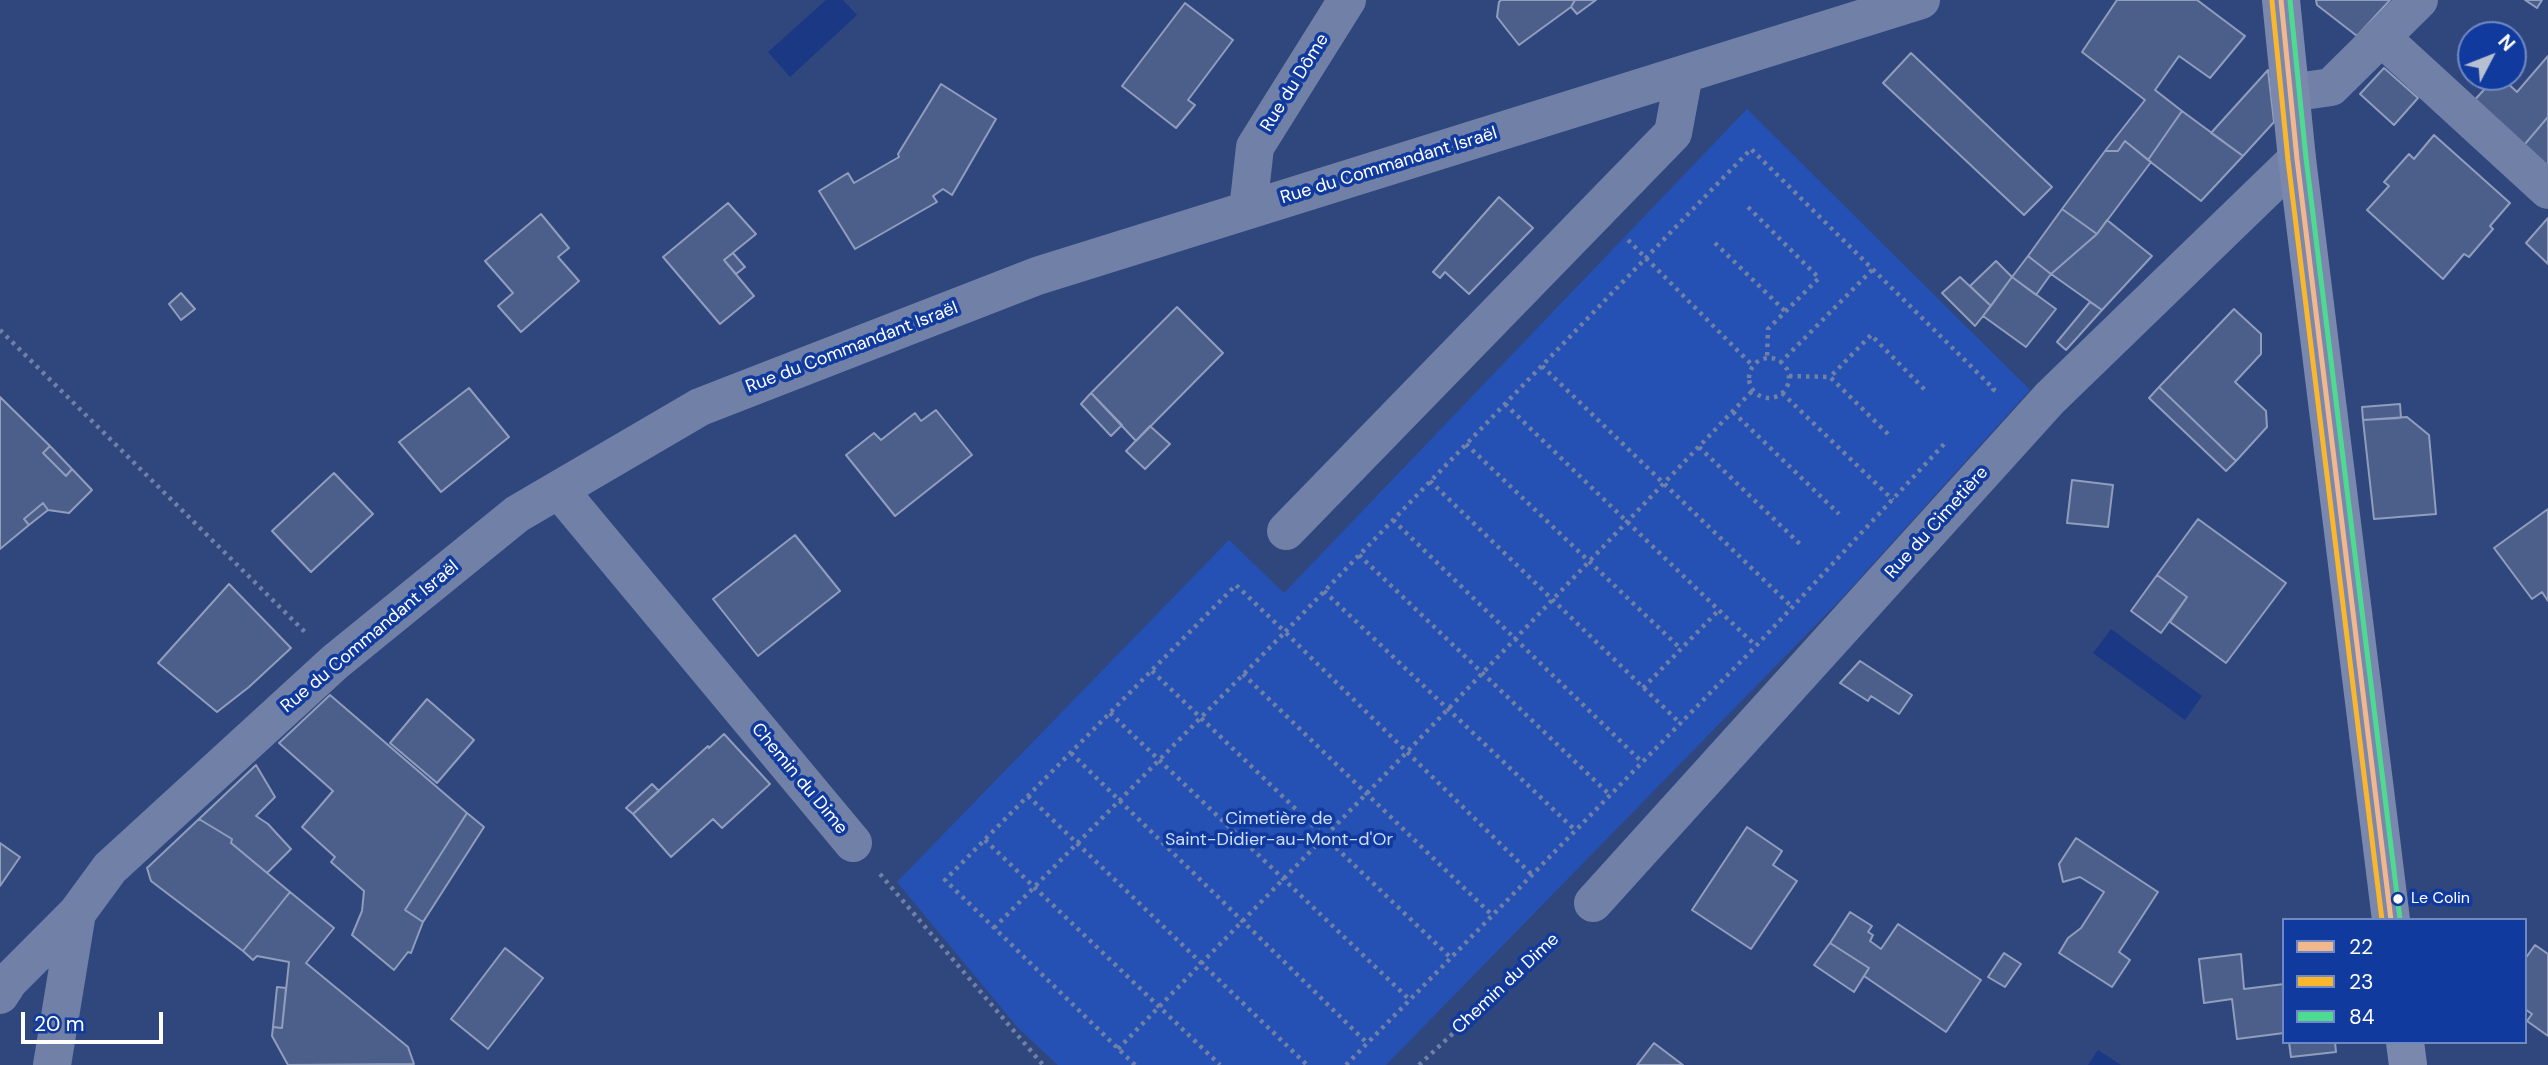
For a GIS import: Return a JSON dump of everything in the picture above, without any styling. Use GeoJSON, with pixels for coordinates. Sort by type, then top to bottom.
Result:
{"type":"FeatureCollection","features":[{"type":"Feature","properties":{"kind":"main road"},"geometry":{"type":"LineString","coordinates":[[2281,0],[2297,159],[2391,918]]}},
{"type":"Feature","properties":{"kind":"main road"},"geometry":{"type":"LineString","coordinates":[[2405,1044],[2408,1065]]}},
{"type":"Feature","properties":{"kind":"street","name":"Rue du Dôme"},"geometry":{"type":"LineString","coordinates":[[1248,210],[1255,147],[1347,0]]}},
{"type":"Feature","properties":{"kind":"street","name":"Rue du Commandant Israël"},"geometry":{"type":"LineString","coordinates":[[52,1065],[77,913],[110,868],[335,662],[517,514],[700,407],[1037,276],[1921,0]]}},
{"type":"Feature","properties":{"kind":"street"},"geometry":{"type":"LineString","coordinates":[[2290,93],[2331,87],[2419,0]]}},
{"type":"Feature","properties":{"kind":"street"},"geometry":{"type":"LineString","coordinates":[[2382,37],[2548,190]]}},
{"type":"Feature","properties":{"kind":"street"},"geometry":{"type":"LineString","coordinates":[[1286,531],[1673,133],[1684,74]]}},
{"type":"Feature","properties":{"kind":"street","name":"Rue du Cimetière"},"geometry":{"type":"LineString","coordinates":[[1593,902],[2050,398],[2297,159]]}},
{"type":"Feature","properties":{"kind":"street","name":"Chemin du Dime"},"geometry":{"type":"LineString","coordinates":[[559,489],[853,843]]}},
{"type":"Feature","properties":{"kind":"street"},"geometry":{"type":"LineString","coordinates":[[0,995],[9,981],[77,913]]}},
{"type":"Feature","properties":{"kind":"path"},"geometry":{"type":"LineString","coordinates":[[994,928],[1324,592],[1751,149],[1994,389],[1985,400]]}},
{"type":"Feature","properties":{"kind":"path"},"geometry":{"type":"LineString","coordinates":[[1748,207],[1819,278],[1768,329],[1767,359]]}},
{"type":"Feature","properties":{"kind":"path"},"geometry":{"type":"LineString","coordinates":[[1715,243],[1786,312]]}},
{"type":"Feature","properties":{"kind":"path"},"geometry":{"type":"LineString","coordinates":[[1646,258],[1753,366]]}},
{"type":"Feature","properties":{"kind":"path"},"geometry":{"type":"LineString","coordinates":[[1780,363],[1873,269]]}},
{"type":"Feature","properties":{"kind":"path"},"geometry":{"type":"LineString","coordinates":[[0,330],[335,662]]}},
{"type":"Feature","properties":{"kind":"path"},"geometry":{"type":"LineString","coordinates":[[1830,377],[1871,335],[1926,391]]}},
{"type":"Feature","properties":{"kind":"path"},"geometry":{"type":"LineString","coordinates":[[1767,359],[1780,363],[1788,376],[1786,388],[1777,397],[1764,398],[1753,390],[1749,378],[1753,366],[1767,359]]}},
{"type":"Feature","properties":{"kind":"path"},"geometry":{"type":"LineString","coordinates":[[1542,366],[1793,608]]}},
{"type":"Feature","properties":{"kind":"path"},"geometry":{"type":"LineString","coordinates":[[1788,376],[1830,377],[1888,434]]}},
{"type":"Feature","properties":{"kind":"path"},"geometry":{"type":"LineString","coordinates":[[1118,1049],[1753,390]]}},
{"type":"Feature","properties":{"kind":"path"},"geometry":{"type":"LineString","coordinates":[[1782,393],[1893,500]]}},
{"type":"Feature","properties":{"kind":"path"},"geometry":{"type":"LineString","coordinates":[[1505,404],[1756,646]]}},
{"type":"Feature","properties":{"kind":"path"},"geometry":{"type":"LineString","coordinates":[[1733,412],[1839,514]]}},
{"type":"Feature","properties":{"kind":"path"},"geometry":{"type":"LineString","coordinates":[[1346,1065],[1793,608],[1948,440]]}},
{"type":"Feature","properties":{"kind":"path"},"geometry":{"type":"LineString","coordinates":[[1466,444],[1681,649]]}},
{"type":"Feature","properties":{"kind":"path"},"geometry":{"type":"LineString","coordinates":[[1699,447],[1803,547]]}},
{"type":"Feature","properties":{"kind":"path"},"geometry":{"type":"LineString","coordinates":[[1430,481],[1681,724]]}},
{"type":"Feature","properties":{"kind":"path"},"geometry":{"type":"LineString","coordinates":[[1393,520],[1643,763]]}},
{"type":"Feature","properties":{"kind":"path"},"geometry":{"type":"LineString","coordinates":[[1359,555],[1611,796]]}},
{"type":"Feature","properties":{"kind":"path"},"geometry":{"type":"LineString","coordinates":[[1135,1065],[945,880],[1236,586],[1532,875]]}},
{"type":"Feature","properties":{"kind":"path"},"geometry":{"type":"LineString","coordinates":[[1324,592],[1576,831]]}},
{"type":"Feature","properties":{"kind":"path"},"geometry":{"type":"LineString","coordinates":[[1643,688],[1719,610]]}},
{"type":"Feature","properties":{"kind":"path"},"geometry":{"type":"LineString","coordinates":[[1152,671],[1451,958]]}},
{"type":"Feature","properties":{"kind":"path"},"geometry":{"type":"LineString","coordinates":[[1243,674],[1493,916]]}},
{"type":"Feature","properties":{"kind":"path"},"geometry":{"type":"LineString","coordinates":[[1110,713],[1410,1000]]}},
{"type":"Feature","properties":{"kind":"path"},"geometry":{"type":"LineString","coordinates":[[1070,753],[1367,1043]]}},
{"type":"Feature","properties":{"kind":"path"},"geometry":{"type":"LineString","coordinates":[[1028,796],[1307,1065]]}},
{"type":"Feature","properties":{"kind":"path"},"geometry":{"type":"LineString","coordinates":[[985,840],[1220,1065]]}},
{"type":"Feature","properties":{"kind":"path","name":"Chemin du Dime"},"geometry":{"type":"LineString","coordinates":[[853,843],[1043,1065]]}},
{"type":"Feature","properties":{"kind":"path","name":"Chemin du Dime"},"geometry":{"type":"LineString","coordinates":[[1419,1065],[1593,902]]}},
{"type":"Feature","properties":{"kind":"green space","name":"Cimetière de Saint-Didier-au-Mont-d'Or"},"geometry":{"type":"Polygon","coordinates":[[[1747,109],[2030,390],[1843,597],[1386,1065],[1058,1065],[1019,1029],[897,882],[1229,540],[1284,593],[1747,109]]]}},
{"type":"Feature","properties":{"kind":"shaded area"},"geometry":{"type":"Polygon","coordinates":[[[826,0],[843,0],[857,15],[790,77],[768,52],[826,0]]]}},
{"type":"Feature","properties":{"kind":"shaded area"},"geometry":{"type":"Polygon","coordinates":[[[2111,629],[2202,696],[2185,720],[2093,653],[2111,629]]]}},
{"type":"Feature","properties":{"kind":"shaded area"},"geometry":{"type":"Polygon","coordinates":[[[2098,1050],[2121,1065],[2088,1065],[2098,1050]]]}},
{"type":"Feature","properties":{"kind":"building"},"geometry":{"type":"Polygon","coordinates":[[[1501,0],[1575,0],[1571,7],[1519,45],[1497,17],[1501,0]]]}},
{"type":"Feature","properties":{"kind":"building"},"geometry":{"type":"Polygon","coordinates":[[[1575,0],[1596,0],[1577,14],[1571,7],[1575,0]]]}},
{"type":"Feature","properties":{"kind":"building"},"geometry":{"type":"Polygon","coordinates":[[[2117,0],[2197,0],[2245,36],[2210,78],[2179,56],[2155,90],[2182,111],[2148,160],[2125,141],[2118,151],[2105,151],[2145,100],[2082,52],[2117,0]]]}},
{"type":"Feature","properties":{"kind":"building"},"geometry":{"type":"Polygon","coordinates":[[[2316,0],[2390,0],[2357,36],[2317,5],[2316,0]]]}},
{"type":"Feature","properties":{"kind":"building"},"geometry":{"type":"Polygon","coordinates":[[[2525,0],[2542,0],[2537,8],[2525,0]]]}},
{"type":"Feature","properties":{"kind":"building"},"geometry":{"type":"Polygon","coordinates":[[[1185,3],[1233,40],[1188,100],[1195,105],[1176,128],[1122,86],[1185,3]]]}},
{"type":"Feature","properties":{"kind":"building"},"geometry":{"type":"Polygon","coordinates":[[[1911,53],[2052,187],[2024,215],[1883,83],[1911,53]]]}},
{"type":"Feature","properties":{"kind":"building"},"geometry":{"type":"Polygon","coordinates":[[[2548,56],[2548,117],[2519,151],[2469,106],[2483,91],[2527,91],[2527,80],[2548,56]]]}},
{"type":"Feature","properties":{"kind":"building"},"geometry":{"type":"Polygon","coordinates":[[[2384,68],[2418,98],[2394,125],[2360,94],[2384,68]]]}},
{"type":"Feature","properties":{"kind":"building"},"geometry":{"type":"Polygon","coordinates":[[[2268,70],[2274,122],[2243,156],[2211,133],[2268,70]]]}},
{"type":"Feature","properties":{"kind":"building"},"geometry":{"type":"Polygon","coordinates":[[[941,84],[996,119],[952,195],[943,189],[933,196],[937,202],[855,249],[819,191],[848,173],[854,183],[899,157],[898,154],[941,84]]]}},
{"type":"Feature","properties":{"kind":"building"},"geometry":{"type":"Polygon","coordinates":[[[2182,111],[2243,156],[2201,201],[2148,160],[2182,111]]]}},
{"type":"Feature","properties":{"kind":"building"},"geometry":{"type":"Polygon","coordinates":[[[2548,117],[2548,177],[2519,151],[2548,117]]]}},
{"type":"Feature","properties":{"kind":"building"},"geometry":{"type":"Polygon","coordinates":[[[2434,135],[2510,203],[2490,226],[2493,229],[2469,257],[2464,254],[2443,279],[2367,210],[2389,186],[2384,182],[2409,154],[2414,159],[2434,135]]]}},
{"type":"Feature","properties":{"kind":"building"},"geometry":{"type":"Polygon","coordinates":[[[2125,141],[2151,162],[2097,234],[2062,209],[2105,151],[2118,151],[2125,141]]]}},
{"type":"Feature","properties":{"kind":"building"},"geometry":{"type":"Polygon","coordinates":[[[1499,197],[1533,228],[1469,294],[1445,272],[1440,278],[1433,272],[1499,197]]]}},
{"type":"Feature","properties":{"kind":"building"},"geometry":{"type":"Polygon","coordinates":[[[728,203],[756,234],[724,260],[754,296],[720,324],[663,257],[728,203]]]}},
{"type":"Feature","properties":{"kind":"building"},"geometry":{"type":"Polygon","coordinates":[[[2062,209],[2097,234],[2051,274],[2028,256],[2062,209]]]}},
{"type":"Feature","properties":{"kind":"building"},"geometry":{"type":"Polygon","coordinates":[[[541,214],[569,248],[558,257],[579,281],[521,332],[498,306],[513,293],[485,261],[541,214]]]}},
{"type":"Feature","properties":{"kind":"building"},"geometry":{"type":"Polygon","coordinates":[[[2548,218],[2548,264],[2526,243],[2548,218]]]}},
{"type":"Feature","properties":{"kind":"building"},"geometry":{"type":"Polygon","coordinates":[[[2107,220],[2152,256],[2102,310],[2051,274],[2097,234],[2107,220]]]}},
{"type":"Feature","properties":{"kind":"building"},"geometry":{"type":"Polygon","coordinates":[[[733,253],[745,267],[736,274],[724,260],[733,253]]]}},
{"type":"Feature","properties":{"kind":"building"},"geometry":{"type":"Polygon","coordinates":[[[2028,256],[2051,274],[2036,295],[2012,277],[2028,256]]]}},
{"type":"Feature","properties":{"kind":"building"},"geometry":{"type":"Polygon","coordinates":[[[1996,261],[2012,277],[1991,306],[1970,286],[1996,261]]]}},
{"type":"Feature","properties":{"kind":"building"},"geometry":{"type":"Polygon","coordinates":[[[1960,277],[1991,306],[1975,326],[1942,293],[1960,277]]]}},
{"type":"Feature","properties":{"kind":"building"},"geometry":{"type":"Polygon","coordinates":[[[2012,277],[2056,309],[2026,347],[1983,316],[2012,277]]]}},
{"type":"Feature","properties":{"kind":"building"},"geometry":{"type":"Polygon","coordinates":[[[181,293],[195,309],[181,320],[169,304],[181,293]]]}},
{"type":"Feature","properties":{"kind":"building"},"geometry":{"type":"Polygon","coordinates":[[[2090,302],[2102,310],[2066,350],[2057,342],[2090,302]]]}},
{"type":"Feature","properties":{"kind":"building"},"geometry":{"type":"Polygon","coordinates":[[[1177,307],[1223,353],[1136,441],[1091,393],[1177,307]]]}},
{"type":"Feature","properties":{"kind":"building"},"geometry":{"type":"Polygon","coordinates":[[[2234,309],[2261,334],[2261,354],[2235,382],[2266,411],[2267,427],[2236,461],[2159,387],[2234,309]]]}},
{"type":"Feature","properties":{"kind":"building"},"geometry":{"type":"Polygon","coordinates":[[[2159,387],[2236,461],[2226,471],[2149,398],[2159,387]]]}},
{"type":"Feature","properties":{"kind":"building"},"geometry":{"type":"Polygon","coordinates":[[[469,388],[509,437],[441,492],[399,442],[469,388]]]}},
{"type":"Feature","properties":{"kind":"building"},"geometry":{"type":"Polygon","coordinates":[[[1091,393],[1122,425],[1111,436],[1081,404],[1091,393]]]}},
{"type":"Feature","properties":{"kind":"building"},"geometry":{"type":"Polygon","coordinates":[[[0,397],[50,446],[43,453],[66,476],[72,469],[92,490],[69,513],[48,510],[43,503],[24,519],[29,525],[0,549],[0,397]]]}},
{"type":"Feature","properties":{"kind":"building"},"geometry":{"type":"Polygon","coordinates":[[[2400,404],[2401,418],[2363,420],[2362,407],[2400,404]]]}},
{"type":"Feature","properties":{"kind":"building"},"geometry":{"type":"Polygon","coordinates":[[[936,410],[972,455],[895,516],[846,455],[874,433],[881,440],[915,413],[921,421],[936,410]]]}},
{"type":"Feature","properties":{"kind":"building"},"geometry":{"type":"Polygon","coordinates":[[[2407,417],[2429,435],[2436,514],[2374,519],[2363,420],[2407,417]]]}},
{"type":"Feature","properties":{"kind":"building"},"geometry":{"type":"Polygon","coordinates":[[[1150,426],[1170,444],[1145,469],[1126,451],[1150,426]]]}},
{"type":"Feature","properties":{"kind":"building"},"geometry":{"type":"Polygon","coordinates":[[[50,446],[72,469],[66,476],[43,453],[50,446]]]}},
{"type":"Feature","properties":{"kind":"building"},"geometry":{"type":"Polygon","coordinates":[[[334,473],[373,514],[311,572],[272,531],[334,473]]]}},
{"type":"Feature","properties":{"kind":"building"},"geometry":{"type":"Polygon","coordinates":[[[2072,480],[2113,485],[2108,527],[2067,523],[2072,480]]]}},
{"type":"Feature","properties":{"kind":"building"},"geometry":{"type":"Polygon","coordinates":[[[43,503],[48,510],[29,525],[24,519],[43,503]]]}},
{"type":"Feature","properties":{"kind":"building"},"geometry":{"type":"Polygon","coordinates":[[[2548,509],[2548,601],[2542,592],[2532,599],[2494,548],[2548,509]]]}},
{"type":"Feature","properties":{"kind":"building"},"geometry":{"type":"Polygon","coordinates":[[[2198,519],[2286,583],[2226,663],[2170,622],[2187,597],[2157,575],[2198,519]]]}},
{"type":"Feature","properties":{"kind":"building"},"geometry":{"type":"Polygon","coordinates":[[[795,535],[840,591],[758,656],[713,599],[795,535]]]}},
{"type":"Feature","properties":{"kind":"building"},"geometry":{"type":"Polygon","coordinates":[[[2157,575],[2187,597],[2161,633],[2131,611],[2157,575]]]}},
{"type":"Feature","properties":{"kind":"building"},"geometry":{"type":"Polygon","coordinates":[[[229,584],[291,648],[217,712],[158,663],[229,584]]]}},
{"type":"Feature","properties":{"kind":"building"},"geometry":{"type":"Polygon","coordinates":[[[1860,661],[1912,695],[1899,714],[1871,696],[1868,701],[1840,683],[1860,661]]]}},
{"type":"Feature","properties":{"kind":"building"},"geometry":{"type":"Polygon","coordinates":[[[330,695],[467,813],[405,910],[423,922],[411,953],[408,952],[394,970],[352,935],[362,911],[364,891],[331,862],[335,857],[302,827],[333,791],[279,743],[330,695]]]}},
{"type":"Feature","properties":{"kind":"building"},"geometry":{"type":"Polygon","coordinates":[[[427,699],[474,740],[437,783],[390,743],[427,699]]]}},
{"type":"Feature","properties":{"kind":"building"},"geometry":{"type":"Polygon","coordinates":[[[724,734],[770,784],[722,828],[713,819],[671,857],[633,814],[724,734]]]}},
{"type":"Feature","properties":{"kind":"building"},"geometry":{"type":"Polygon","coordinates":[[[256,765],[275,797],[256,816],[268,824],[291,849],[267,873],[231,843],[232,839],[199,819],[256,765]]]}},
{"type":"Feature","properties":{"kind":"building"},"geometry":{"type":"Polygon","coordinates":[[[652,784],[659,791],[633,814],[626,808],[652,784]]]}},
{"type":"Feature","properties":{"kind":"building"},"geometry":{"type":"Polygon","coordinates":[[[467,813],[484,827],[423,922],[405,910],[467,813]]]}},
{"type":"Feature","properties":{"kind":"building"},"geometry":{"type":"Polygon","coordinates":[[[199,819],[232,839],[231,843],[290,892],[243,951],[151,881],[147,868],[199,819]]]}},
{"type":"Feature","properties":{"kind":"building"},"geometry":{"type":"Polygon","coordinates":[[[1747,827],[1782,851],[1773,865],[1797,881],[1751,949],[1692,910],[1747,827]]]}},
{"type":"Feature","properties":{"kind":"building"},"geometry":{"type":"Polygon","coordinates":[[[2076,838],[2158,892],[2119,952],[2130,960],[2112,987],[2059,953],[2068,938],[2081,928],[2104,892],[2080,877],[2063,882],[2059,864],[2076,838]]]}},
{"type":"Feature","properties":{"kind":"building"},"geometry":{"type":"Polygon","coordinates":[[[0,843],[20,857],[0,886],[0,843]]]}},
{"type":"Feature","properties":{"kind":"building"},"geometry":{"type":"Polygon","coordinates":[[[290,892],[334,928],[306,963],[408,1047],[414,1064],[288,1065],[272,1036],[273,1027],[282,1028],[289,962],[257,956],[253,960],[243,951],[290,892]]]}},
{"type":"Feature","properties":{"kind":"building"},"geometry":{"type":"Polygon","coordinates":[[[1850,912],[1872,926],[1868,932],[1873,935],[1870,941],[1881,949],[1898,924],[1981,980],[1946,1032],[1864,976],[1869,968],[1830,943],[1850,912]]]}},
{"type":"Feature","properties":{"kind":"building"},"geometry":{"type":"Polygon","coordinates":[[[1830,943],[1869,968],[1854,992],[1814,965],[1830,943]]]}},
{"type":"Feature","properties":{"kind":"building"},"geometry":{"type":"Polygon","coordinates":[[[2535,945],[2548,954],[2548,1036],[2527,1021],[2532,1014],[2527,1010],[2527,956],[2535,945]]]}},
{"type":"Feature","properties":{"kind":"building"},"geometry":{"type":"Polygon","coordinates":[[[505,948],[543,978],[488,1049],[451,1019],[505,948]]]}},
{"type":"Feature","properties":{"kind":"building"},"geometry":{"type":"Polygon","coordinates":[[[2004,953],[2021,964],[2005,987],[1988,977],[2004,953]]]}},
{"type":"Feature","properties":{"kind":"building"},"geometry":{"type":"Polygon","coordinates":[[[2241,954],[2244,989],[2282,984],[2282,1033],[2237,1039],[2232,999],[2204,1003],[2199,959],[2241,954]]]}},
{"type":"Feature","properties":{"kind":"building"},"geometry":{"type":"Polygon","coordinates":[[[277,987],[286,988],[282,1028],[273,1027],[277,987]]]}},
{"type":"Feature","properties":{"kind":"building"},"geometry":{"type":"Polygon","coordinates":[[[1654,1043],[1683,1065],[1637,1065],[1654,1043]]]}},
{"type":"Feature","properties":{"kind":"building"},"geometry":{"type":"Polygon","coordinates":[[[2289,1044],[2335,1044],[2336,1052],[2291,1057],[2289,1044]]]}},
{"type":"Feature","properties":{"kind":"transit line","name":"22"},"geometry":{"type":"LineString","coordinates":[[2281,0],[2297,159],[2391,918]]}},
{"type":"Feature","properties":{"kind":"transit line","name":"84"},"geometry":{"type":"LineString","coordinates":[[2290,0],[2306,158],[2400,918]]}},
{"type":"Feature","properties":{"kind":"transit line","name":"23"},"geometry":{"type":"LineString","coordinates":[[2272,1],[2288,160],[2382,918]]}},
{"type":"Feature","properties":{"kind":"place","name":"Le Colin"},"geometry":{"type":"Point","coordinates":[2398,899]}}]}
